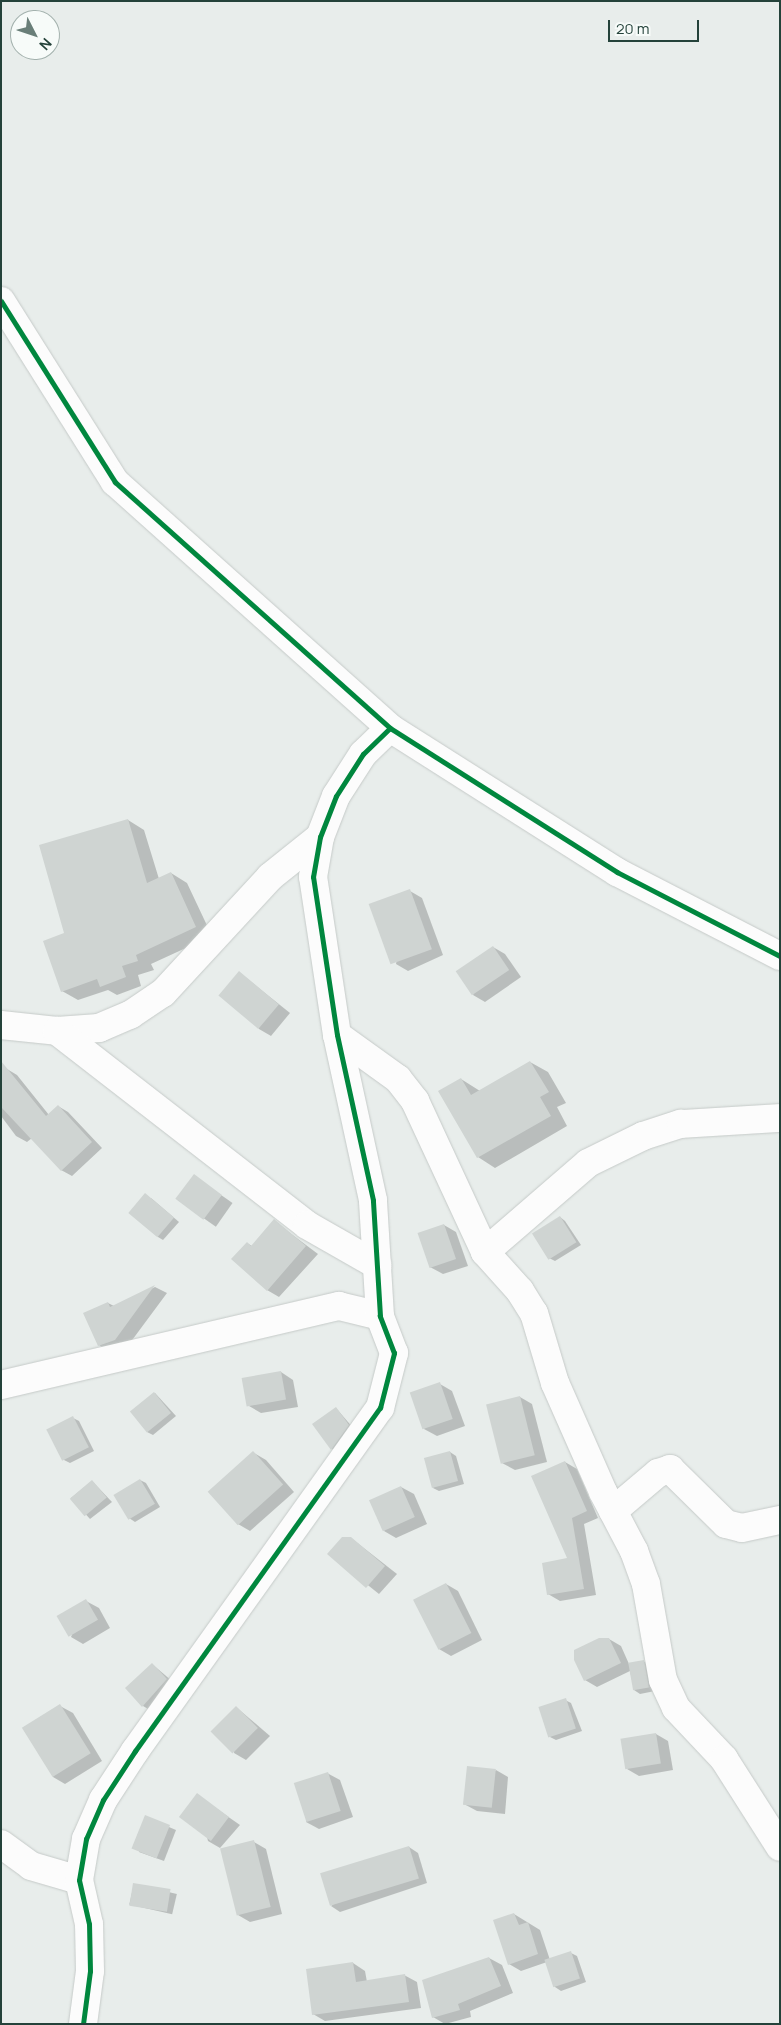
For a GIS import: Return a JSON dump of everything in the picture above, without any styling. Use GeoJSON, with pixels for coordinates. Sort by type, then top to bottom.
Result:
{"type":"FeatureCollection","features":[{"type":"Feature","properties":{"kind":"street"},"geometry":{"type":"LineString","coordinates":[[1,301],[115,482],[390,728],[617,872],[780,956]]}},
{"type":"Feature","properties":{"kind":"street"},"geometry":{"type":"LineString","coordinates":[[82,2024],[90,1971],[89,1924],[78,1880],[86,1839],[119,1776],[380,1408],[394,1353],[380,1316],[373,1200],[337,1035],[314,877],[320,838],[342,787],[363,754],[390,728]]}},
{"type":"Feature","properties":{"kind":"street"},"geometry":{"type":"LineString","coordinates":[[1,1025],[57,1030],[99,1028],[130,1015],[163,993],[270,877],[320,838]]}},
{"type":"Feature","properties":{"kind":"street"},"geometry":{"type":"LineString","coordinates":[[57,1030],[307,1225],[377,1265]]}},
{"type":"Feature","properties":{"kind":"street"},"geometry":{"type":"LineString","coordinates":[[337,1035],[398,1079],[415,1101],[485,1252],[520,1290],[534,1313],[555,1383],[613,1511],[634,1551],[646,1584],[663,1680],[676,1708],[724,1759],[780,1847]]}},
{"type":"Feature","properties":{"kind":"street"},"geometry":{"type":"LineString","coordinates":[[485,1252],[588,1163],[643,1136],[681,1124],[780,1118]]}},
{"type":"Feature","properties":{"kind":"street"},"geometry":{"type":"LineString","coordinates":[[1,1385],[339,1306],[380,1316]]}},
{"type":"Feature","properties":{"kind":"street"},"geometry":{"type":"LineString","coordinates":[[613,1511],[658,1473],[670,1469],[726,1524],[742,1528],[780,1520]]}},
{"type":"Feature","properties":{"kind":"street"},"geometry":{"type":"LineString","coordinates":[[1,1844],[31,1866],[78,1880]]}},
{"type":"Feature","properties":{"kind":"building"},"geometry":{"type":"Polygon","coordinates":[[[128,819],[147,883],[171,872],[196,927],[136,955],[138,961],[122,966],[126,977],[100,987],[97,979],[61,992],[43,941],[64,933],[39,845],[128,819]]]}},
{"type":"Feature","properties":{"kind":"building"},"geometry":{"type":"Polygon","coordinates":[[[410,889],[432,949],[391,964],[369,904],[410,889]]]}},
{"type":"Feature","properties":{"kind":"building"},"geometry":{"type":"Polygon","coordinates":[[[493,946],[509,970],[472,995],[456,971],[493,946]]]}},
{"type":"Feature","properties":{"kind":"building"},"geometry":{"type":"Polygon","coordinates":[[[239,971],[279,1004],[258,1029],[218,996],[239,971]]]}},
{"type":"Feature","properties":{"kind":"building"},"geometry":{"type":"Polygon","coordinates":[[[1,1061],[46,1116],[58,1105],[92,1142],[61,1171],[1,1107],[1,1061]]]}},
{"type":"Feature","properties":{"kind":"building"},"geometry":{"type":"Polygon","coordinates":[[[530,1061],[549,1092],[540,1097],[551,1116],[477,1158],[438,1091],[461,1078],[471,1095],[530,1061]]]}},
{"type":"Feature","properties":{"kind":"building"},"geometry":{"type":"Polygon","coordinates":[[[194,1174],[222,1195],[203,1220],[175,1199],[194,1174]]]}},
{"type":"Feature","properties":{"kind":"building"},"geometry":{"type":"Polygon","coordinates":[[[145,1193],[174,1217],[157,1237],[128,1213],[145,1193]]]}},
{"type":"Feature","properties":{"kind":"building"},"geometry":{"type":"Polygon","coordinates":[[[560,1216],[576,1242],[548,1260],[532,1233],[560,1216]]]}},
{"type":"Feature","properties":{"kind":"building"},"geometry":{"type":"Polygon","coordinates":[[[274,1219],[306,1246],[267,1291],[231,1259],[247,1242],[251,1246],[274,1219]]]}},
{"type":"Feature","properties":{"kind":"building"},"geometry":{"type":"Polygon","coordinates":[[[444,1224],[456,1259],[430,1268],[418,1233],[444,1224]]]}},
{"type":"Feature","properties":{"kind":"building"},"geometry":{"type":"Polygon","coordinates":[[[155,1285],[115,1340],[98,1346],[83,1313],[108,1302],[110,1307],[155,1285]]]}},
{"type":"Feature","properties":{"kind":"building"},"geometry":{"type":"Polygon","coordinates":[[[281,1371],[286,1400],[247,1407],[242,1378],[281,1371]]]}},
{"type":"Feature","properties":{"kind":"building"},"geometry":{"type":"Polygon","coordinates":[[[440,1382],[453,1419],[422,1429],[410,1392],[440,1382]]]}},
{"type":"Feature","properties":{"kind":"building"},"geometry":{"type":"Polygon","coordinates":[[[154,1392],[171,1413],[147,1432],[130,1412],[154,1392]]]}},
{"type":"Feature","properties":{"kind":"building"},"geometry":{"type":"Polygon","coordinates":[[[520,1396],[535,1455],[501,1464],[486,1404],[520,1396]]]}},
{"type":"Feature","properties":{"kind":"building"},"geometry":{"type":"Polygon","coordinates":[[[336,1407],[349,1425],[331,1450],[312,1424],[336,1407]]]}},
{"type":"Feature","properties":{"kind":"building"},"geometry":{"type":"Polygon","coordinates":[[[73,1416],[89,1447],[62,1461],[46,1430],[73,1416]]]}},
{"type":"Feature","properties":{"kind":"building"},"geometry":{"type":"Polygon","coordinates":[[[253,1451],[283,1484],[238,1525],[208,1492],[253,1451]]]}},
{"type":"Feature","properties":{"kind":"building"},"geometry":{"type":"Polygon","coordinates":[[[450,1451],[458,1481],[432,1488],[424,1458],[450,1451]]]}},
{"type":"Feature","properties":{"kind":"building"},"geometry":{"type":"Polygon","coordinates":[[[565,1461],[587,1511],[572,1518],[584,1589],[547,1595],[542,1563],[567,1558],[531,1476],[565,1461]]]}},
{"type":"Feature","properties":{"kind":"building"},"geometry":{"type":"Polygon","coordinates":[[[140,1479],[155,1504],[128,1520],[113,1495],[140,1479]]]}},
{"type":"Feature","properties":{"kind":"building"},"geometry":{"type":"Polygon","coordinates":[[[92,1480],[107,1498],[85,1516],[70,1499],[92,1480]]]}},
{"type":"Feature","properties":{"kind":"building"},"geometry":{"type":"Polygon","coordinates":[[[401,1486],[415,1517],[383,1531],[369,1500],[401,1486]]]}},
{"type":"Feature","properties":{"kind":"building"},"geometry":{"type":"Polygon","coordinates":[[[342,1537],[351,1537],[385,1566],[366,1588],[327,1554],[342,1537]]]}},
{"type":"Feature","properties":{"kind":"building"},"geometry":{"type":"Polygon","coordinates":[[[446,1583],[471,1633],[438,1650],[413,1600],[446,1583]]]}},
{"type":"Feature","properties":{"kind":"building"},"geometry":{"type":"Polygon","coordinates":[[[86,1599],[98,1620],[69,1637],[57,1616],[86,1599]]]}},
{"type":"Feature","properties":{"kind":"building"},"geometry":{"type":"Polygon","coordinates":[[[599,1638],[609,1638],[621,1663],[584,1681],[574,1660],[574,1650],[599,1638]]]}},
{"type":"Feature","properties":{"kind":"building"},"geometry":{"type":"Polygon","coordinates":[[[644,1660],[649,1688],[633,1690],[628,1663],[644,1660]]]}},
{"type":"Feature","properties":{"kind":"building"},"geometry":{"type":"Polygon","coordinates":[[[152,1663],[167,1679],[142,1707],[125,1688],[152,1663]]]}},
{"type":"Feature","properties":{"kind":"building"},"geometry":{"type":"Polygon","coordinates":[[[566,1698],[576,1728],[548,1737],[538,1707],[566,1698]]]}},
{"type":"Feature","properties":{"kind":"building"},"geometry":{"type":"Polygon","coordinates":[[[60,1704],[91,1753],[53,1777],[22,1728],[60,1704]]]}},
{"type":"Feature","properties":{"kind":"building"},"geometry":{"type":"Polygon","coordinates":[[[236,1706],[258,1728],[232,1753],[211,1731],[236,1706]]]}},
{"type":"Feature","properties":{"kind":"building"},"geometry":{"type":"Polygon","coordinates":[[[656,1733],[661,1764],[625,1769],[620,1739],[656,1733]]]}},
{"type":"Feature","properties":{"kind":"building"},"geometry":{"type":"Polygon","coordinates":[[[467,1766],[496,1769],[492,1808],[463,1805],[467,1766]]]}},
{"type":"Feature","properties":{"kind":"building"},"geometry":{"type":"Polygon","coordinates":[[[328,1772],[341,1811],[306,1822],[294,1783],[328,1772]]]}},
{"type":"Feature","properties":{"kind":"building"},"geometry":{"type":"Polygon","coordinates":[[[197,1793],[229,1817],[211,1841],[179,1817],[197,1793]]]}},
{"type":"Feature","properties":{"kind":"building"},"geometry":{"type":"Polygon","coordinates":[[[145,1815],[170,1825],[157,1858],[132,1848],[145,1815]]]}},
{"type":"Feature","properties":{"kind":"building"},"geometry":{"type":"Polygon","coordinates":[[[254,1840],[271,1907],[237,1915],[220,1848],[254,1840]]]}},
{"type":"Feature","properties":{"kind":"building"},"geometry":{"type":"Polygon","coordinates":[[[409,1846],[419,1879],[330,1906],[320,1873],[409,1846]]]}},
{"type":"Feature","properties":{"kind":"building"},"geometry":{"type":"Polygon","coordinates":[[[133,1883],[171,1889],[167,1912],[129,1906],[133,1883]]]}},
{"type":"Feature","properties":{"kind":"building"},"geometry":{"type":"Polygon","coordinates":[[[514,1913],[519,1925],[528,1922],[538,1954],[508,1965],[493,1920],[514,1913]]]}},
{"type":"Feature","properties":{"kind":"building"},"geometry":{"type":"Polygon","coordinates":[[[571,1951],[580,1979],[553,1987],[544,1960],[571,1951]]]}},
{"type":"Feature","properties":{"kind":"building"},"geometry":{"type":"Polygon","coordinates":[[[489,1957],[501,1986],[458,2004],[460,2010],[432,2018],[422,1980],[489,1957]]]}},
{"type":"Feature","properties":{"kind":"building"},"geometry":{"type":"Polygon","coordinates":[[[353,1962],[356,1982],[405,1974],[409,2002],[312,2015],[306,1969],[353,1962]]]}},
{"type":"Feature","properties":{"kind":"cycle path"},"geometry":{"type":"LineString","coordinates":[[1,301],[115,482],[390,728],[617,872],[780,956]]}},
{"type":"Feature","properties":{"kind":"cycle path"},"geometry":{"type":"LineString","coordinates":[[83,2024],[90,1971],[89,1924],[79,1880],[86,1839],[103,1800],[135,1751],[380,1408],[394,1353],[380,1316],[373,1200],[337,1035],[313,877],[320,837],[336,796],[363,754],[390,728]]}}]}
